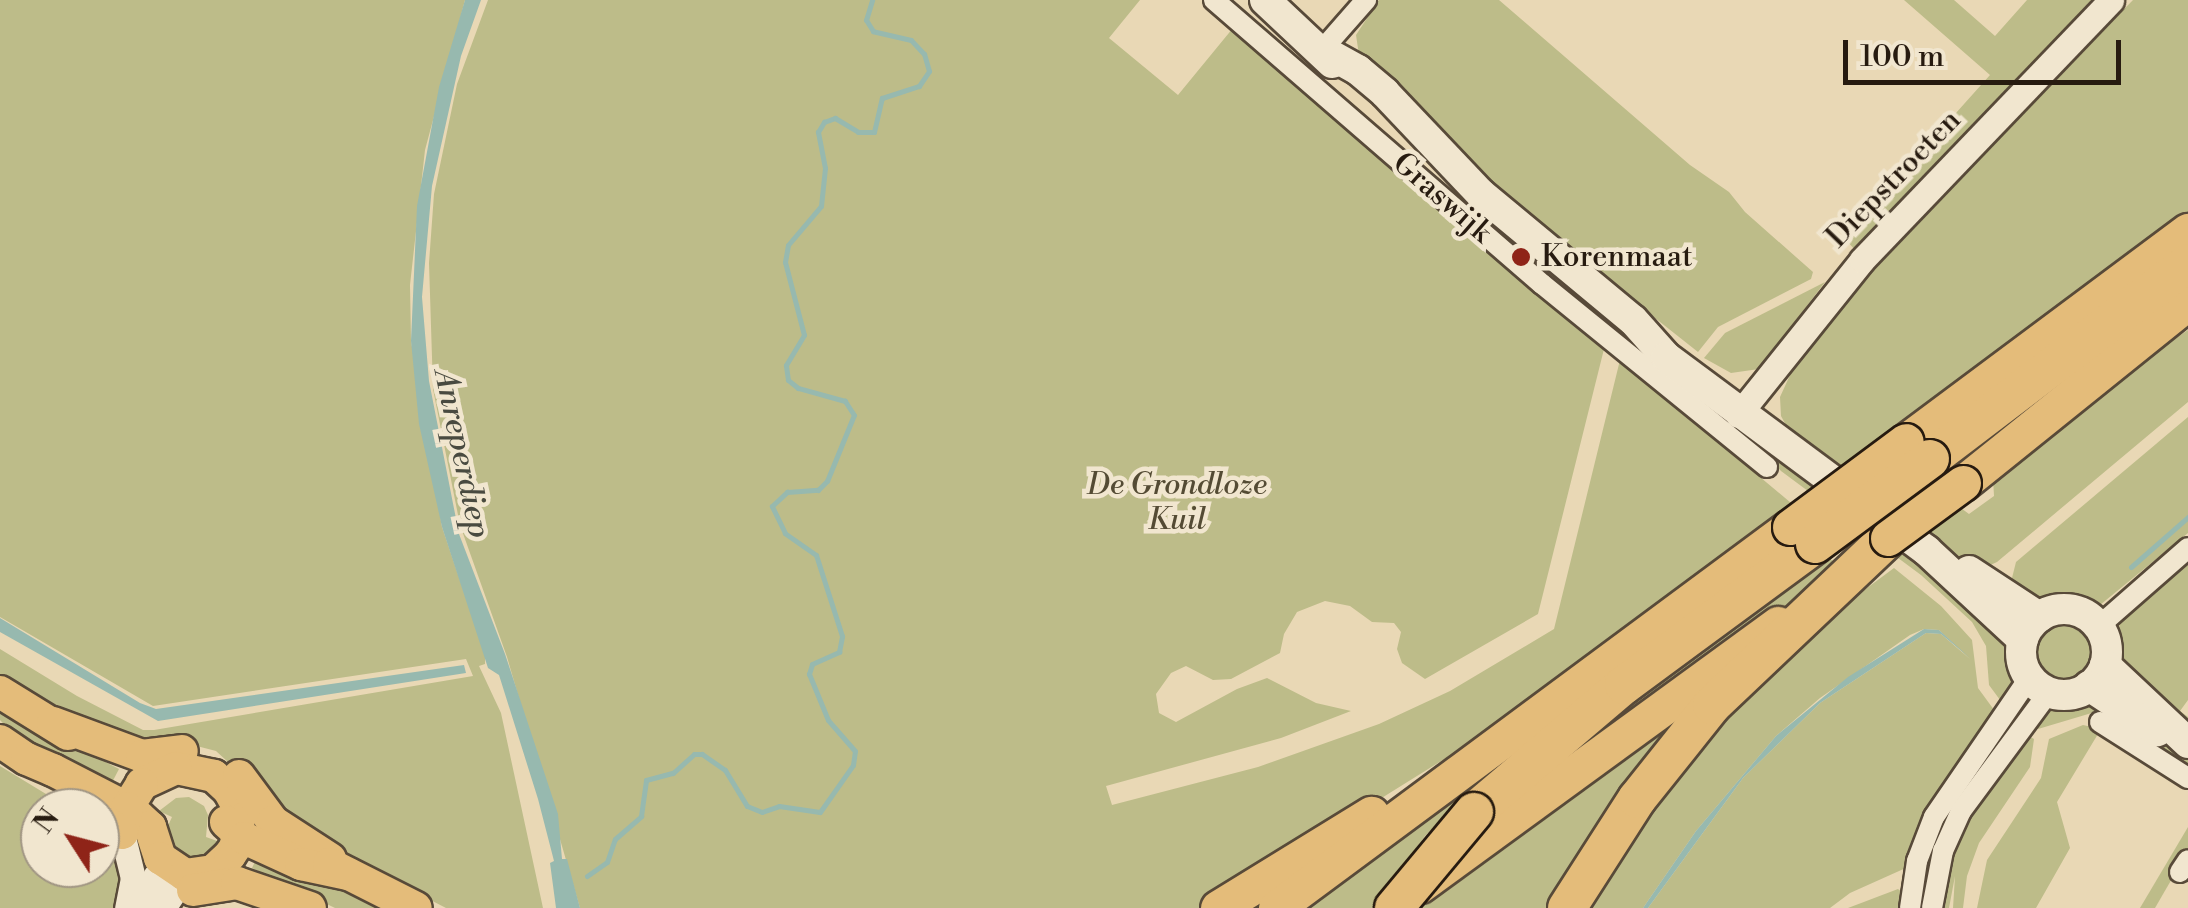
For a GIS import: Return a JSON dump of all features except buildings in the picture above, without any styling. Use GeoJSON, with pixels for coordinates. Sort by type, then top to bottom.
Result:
{"type":"FeatureCollection","features":[{"type":"Feature","properties":{"kind":"highway"},"geometry":{"type":"LineString","coordinates":[[1918,450],[2188,231]]}},
{"type":"Feature","properties":{"kind":"highway"},"geometry":{"type":"LineString","coordinates":[[1276,908],[1478,760],[2188,263]]}},
{"type":"Feature","properties":{"kind":"highway"},"geometry":{"type":"LineString","coordinates":[[1567,908],[1637,799],[1712,705],[1888,538],[1963,483],[2188,302]]}},
{"type":"Feature","properties":{"kind":"highway"},"geometry":{"type":"LineString","coordinates":[[1394,908],[1474,812],[1802,536]]}},
{"type":"Feature","properties":{"kind":"highway"},"geometry":{"type":"LineString","coordinates":[[1386,908],[1478,847],[1852,572]]}},
{"type":"Feature","properties":{"kind":"highway"},"geometry":{"type":"LineString","coordinates":[[1218,908],[1396,800],[1478,760]]}},
{"type":"Feature","properties":{"kind":"main road","name":"Graswijk"},"geometry":{"type":"LineString","coordinates":[[1265,0],[1322,50],[1348,84],[1374,107],[1428,143],[1534,240],[1633,320],[1666,357],[1743,408],[1778,457],[1926,550],[1977,575],[2031,628]]}},
{"type":"Feature","properties":{"kind":"main road"},"geometry":{"type":"LineString","coordinates":[[2066,609],[2084,614],[2098,626],[2106,645],[2097,676],[2070,694],[2040,684],[2022,660],[2031,628],[2066,609]]}},
{"type":"Feature","properties":{"kind":"main road"},"geometry":{"type":"LineString","coordinates":[[2097,676],[2137,721],[2184,740]]}},
{"type":"Feature","properties":{"kind":"main road"},"geometry":{"type":"LineString","coordinates":[[0,692],[54,723],[158,765]]}},
{"type":"Feature","properties":{"kind":"main road"},"geometry":{"type":"LineString","coordinates":[[14,750],[47,788]]}},
{"type":"Feature","properties":{"kind":"main road"},"geometry":{"type":"LineString","coordinates":[[14,750],[125,821],[142,858],[175,891]]}},
{"type":"Feature","properties":{"kind":"main road"},"geometry":{"type":"LineString","coordinates":[[125,821],[158,765],[189,751],[221,761],[238,775],[244,819],[236,846],[222,865],[175,891]]}},
{"type":"Feature","properties":{"kind":"main road"},"geometry":{"type":"LineString","coordinates":[[125,821],[156,793],[188,782],[216,800],[226,822],[244,819],[301,864],[348,874],[416,908]]}},
{"type":"Feature","properties":{"kind":"main road"},"geometry":{"type":"LineString","coordinates":[[222,865],[268,883],[310,908]]}},
{"type":"Feature","properties":{"kind":"main road"},"geometry":{"type":"LineString","coordinates":[[175,891],[237,883],[310,908]]}},
{"type":"Feature","properties":{"kind":"street","name":"Graswijk"},"geometry":{"type":"LineString","coordinates":[[1214,0],[1542,284],[1778,457]]}},
{"type":"Feature","properties":{"kind":"street"},"geometry":{"type":"LineString","coordinates":[[1322,50],[1366,0]]}},
{"type":"Feature","properties":{"kind":"street","name":"Diepstroeten"},"geometry":{"type":"LineString","coordinates":[[1743,408],[1862,260],[2111,0]]}},
{"type":"Feature","properties":{"kind":"street"},"geometry":{"type":"LineString","coordinates":[[2098,626],[2188,548]]}},
{"type":"Feature","properties":{"kind":"street"},"geometry":{"type":"LineString","coordinates":[[1910,908],[1917,861],[1934,817],[2040,684]]}},
{"type":"Feature","properties":{"kind":"street"},"geometry":{"type":"LineString","coordinates":[[1932,908],[1938,867],[1961,810],[2040,684]]}},
{"type":"Feature","properties":{"kind":"street"},"geometry":{"type":"LineString","coordinates":[[2100,722],[2188,778]]}},
{"type":"Feature","properties":{"kind":"street"},"geometry":{"type":"LineString","coordinates":[[125,821],[133,878],[127,908]]}},
{"type":"Feature","properties":{"kind":"street"},"geometry":{"type":"LineString","coordinates":[[139,908],[175,891]]}},
{"type":"Feature","properties":{"kind":"green space"},"geometry":{"type":"Polygon","coordinates":[[[0,0],[465,0],[425,150],[410,285],[411,341],[442,527],[485,655],[485,664],[479,666],[501,713],[543,908],[446,908],[312,839],[216,751],[189,744],[152,750],[30,697],[0,674],[0,649],[143,730],[473,676],[466,659],[153,706],[0,617],[0,0]]]}},
{"type":"Feature","properties":{"kind":"green space","name":"De Grondloze Kuil"},"geometry":{"type":"Polygon","coordinates":[[[488,0],[1140,0],[1109,38],[1178,95],[1233,28],[1605,345],[1538,614],[1425,679],[1402,663],[1397,649],[1401,632],[1394,623],[1372,622],[1350,606],[1325,601],[1297,612],[1284,634],[1280,653],[1231,679],[1213,680],[1186,666],[1171,673],[1156,694],[1159,713],[1176,722],[1237,689],[1267,678],[1316,703],[1351,711],[1281,738],[1106,786],[1112,805],[1258,767],[1379,724],[1450,691],[1554,629],[1620,360],[1797,508],[1470,743],[1205,908],[580,908],[507,657],[460,525],[433,389],[429,263],[434,194],[457,84],[488,0]]]}},
{"type":"Feature","properties":{"kind":"green space"},"geometry":{"type":"Polygon","coordinates":[[[1379,0],[1499,0],[1690,165],[1729,192],[1745,212],[1813,272],[1811,279],[1718,327],[1698,352],[1511,204],[1359,55],[1356,35],[1379,0]]]}},
{"type":"Feature","properties":{"kind":"green space"},"geometry":{"type":"Polygon","coordinates":[[[1904,0],[1954,0],[1995,36],[2027,0],[2096,0],[1857,252],[1844,238],[1990,75],[1904,0]]]}},
{"type":"Feature","properties":{"kind":"green space"},"geometry":{"type":"Polygon","coordinates":[[[2133,0],[2188,0],[2188,217],[1878,447],[1969,514],[1994,496],[1993,478],[2126,372],[2188,330],[2188,402],[1997,562],[1986,567],[1958,562],[1792,436],[1781,416],[1780,397],[1801,351],[1832,307],[2133,0]]]}},
{"type":"Feature","properties":{"kind":"green space"},"geometry":{"type":"Polygon","coordinates":[[[1825,282],[1759,369],[1731,373],[1704,358],[1725,333],[1825,282]]]}},
{"type":"Feature","properties":{"kind":"green space"},"geometry":{"type":"Polygon","coordinates":[[[2188,417],[2188,533],[2100,605],[2042,602],[2021,596],[2012,578],[2016,562],[2188,417]]]}},
{"type":"Feature","properties":{"kind":"green space"},"geometry":{"type":"Polygon","coordinates":[[[1747,435],[1916,555],[2012,645],[2014,681],[2003,704],[1989,685],[1986,646],[1972,622],[1921,575],[1781,471],[1747,435]]]}},
{"type":"Feature","properties":{"kind":"green space"},"geometry":{"type":"Polygon","coordinates":[[[1819,550],[1838,565],[1731,650],[1485,822],[1819,550]]]}},
{"type":"Feature","properties":{"kind":"green space"},"geometry":{"type":"Polygon","coordinates":[[[2188,560],[2188,700],[2180,711],[2188,717],[2188,729],[2116,662],[2115,646],[2120,623],[2131,607],[2188,560]]]}},
{"type":"Feature","properties":{"kind":"green space"},"geometry":{"type":"Polygon","coordinates":[[[1894,568],[1941,606],[1972,640],[1978,688],[1997,714],[1908,867],[1850,893],[1830,908],[1648,908],[1743,778],[1820,703],[1926,633],[1941,634],[1970,659],[1939,630],[1924,629],[1910,635],[1820,698],[1776,736],[1696,831],[1643,908],[1580,908],[1695,744],[1860,588],[1863,591],[1894,568]]]}},
{"type":"Feature","properties":{"kind":"green space"},"geometry":{"type":"Polygon","coordinates":[[[2064,626],[2083,634],[2091,653],[2083,672],[2064,680],[2045,672],[2037,653],[2045,634],[2064,626]]]}},
{"type":"Feature","properties":{"kind":"green space"},"geometry":{"type":"Polygon","coordinates":[[[1728,671],[1557,908],[1416,908],[1477,866],[1474,859],[1728,671]]]}},
{"type":"Feature","properties":{"kind":"green space"},"geometry":{"type":"Polygon","coordinates":[[[2095,701],[2188,760],[2188,769],[2095,712],[2038,729],[2034,726],[2053,706],[2095,701]]]}},
{"type":"Feature","properties":{"kind":"green space"},"geometry":{"type":"Polygon","coordinates":[[[0,707],[119,769],[109,788],[100,788],[15,736],[0,720],[0,707]]]}},
{"type":"Feature","properties":{"kind":"green space"},"geometry":{"type":"Polygon","coordinates":[[[2083,725],[2101,729],[2057,802],[2070,848],[2036,908],[1977,908],[1987,860],[2041,778],[2049,739],[2083,725]]]}},
{"type":"Feature","properties":{"kind":"green space"},"geometry":{"type":"Polygon","coordinates":[[[2025,734],[2034,739],[2030,767],[1979,843],[1967,876],[1963,908],[1953,908],[1955,876],[1949,908],[1937,908],[1959,828],[2025,734]]]}},
{"type":"Feature","properties":{"kind":"green space"},"geometry":{"type":"Polygon","coordinates":[[[0,766],[36,788],[20,788],[20,888],[120,888],[120,861],[125,873],[119,908],[0,908],[0,766]]]}},
{"type":"Feature","properties":{"kind":"green space"},"geometry":{"type":"Polygon","coordinates":[[[1486,772],[1425,836],[1372,908],[1286,908],[1486,772]]]}},
{"type":"Feature","properties":{"kind":"green space"},"geometry":{"type":"Polygon","coordinates":[[[189,797],[204,806],[208,815],[206,837],[220,842],[209,856],[192,861],[172,852],[167,828],[172,817],[159,811],[176,798],[189,797]]]}},
{"type":"Feature","properties":{"kind":"green space"},"geometry":{"type":"Polygon","coordinates":[[[2188,827],[2188,851],[2155,908],[2140,908],[2188,827]]]}},
{"type":"Feature","properties":{"kind":"green space"},"geometry":{"type":"Polygon","coordinates":[[[260,851],[383,908],[335,908],[252,868],[260,851]]]}},
{"type":"Feature","properties":{"kind":"green space"},"geometry":{"type":"Polygon","coordinates":[[[1898,889],[1904,894],[1904,908],[1848,908],[1898,889]]]}},
{"type":"Feature","properties":{"kind":"water"},"geometry":{"type":"Polygon","coordinates":[[[465,0],[481,0],[461,56],[432,186],[422,297],[429,381],[459,534],[505,654],[558,814],[562,859],[567,859],[580,908],[556,908],[550,863],[554,861],[538,799],[499,675],[488,668],[442,527],[419,424],[411,341],[417,206],[439,87],[465,0]]]}},
{"type":"Feature","properties":{"kind":"water"},"geometry":{"type":"Polygon","coordinates":[[[0,618],[156,709],[464,665],[466,673],[158,721],[0,632],[0,618]]]}},
{"type":"Feature","properties":{"kind":"water"},"geometry":{"type":"Polygon","coordinates":[[[1924,629],[1939,630],[1970,658],[1941,634],[1926,633],[1820,703],[1743,778],[1648,908],[1643,908],[1696,831],[1776,736],[1848,677],[1924,629]]]}},
{"type":"Feature","properties":{"kind":"waterway"},"geometry":{"type":"LineString","coordinates":[[587,876],[607,862],[615,839],[641,816],[646,780],[673,773],[694,754],[702,754],[725,770],[747,806],[762,812],[779,806],[820,812],[853,765],[855,751],[828,720],[809,674],[812,664],[839,652],[842,636],[816,555],[785,533],[772,506],[787,492],[818,490],[827,481],[854,415],[845,401],[798,388],[788,380],[786,365],[804,335],[785,262],[788,245],[821,206],[825,168],[818,132],[824,122],[835,118],[858,132],[874,132],[882,98],[919,86],[929,71],[924,54],[911,40],[873,31],[866,20],[872,0]]}},
{"type":"Feature","properties":{"kind":"waterway"},"geometry":{"type":"LineString","coordinates":[[2131,567],[2188,517]]}},
{"type":"Feature","properties":{"kind":"place","name":"Korenmaat"},"geometry":{"type":"Point","coordinates":[1521,257]}},
{"type":"Feature","properties":{"kind":"water label","name":"Anreperdiep"},"geometry":{"type":"Point","coordinates":[462,454]}}]}
